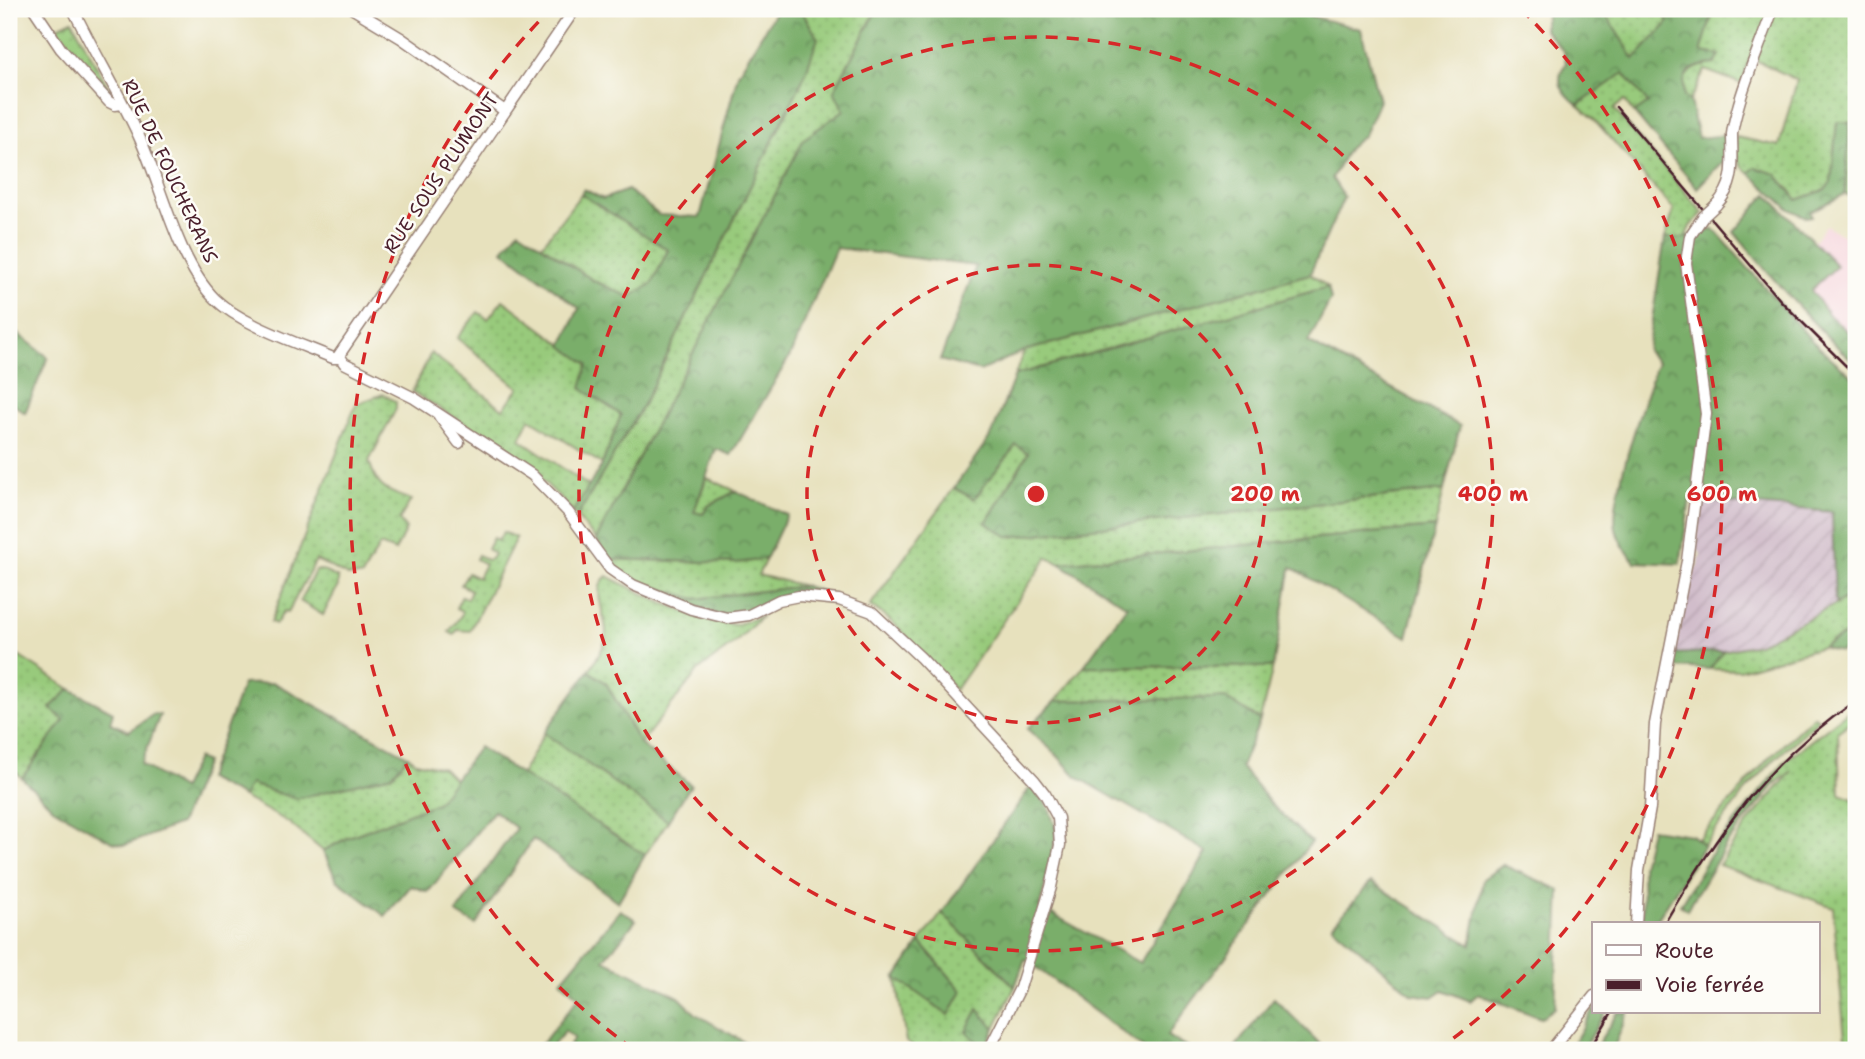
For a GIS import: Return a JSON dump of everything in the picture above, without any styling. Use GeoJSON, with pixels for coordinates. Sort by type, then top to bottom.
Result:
{"type":"FeatureCollection","features":[{"type":"Feature","properties":{"kind":"street"},"geometry":{"type":"LineString","coordinates":[[34,9],[61,49],[109,102],[122,104]]}},
{"type":"Feature","properties":{"kind":"street","name":"RUE DE FOUCHERANS"},"geometry":{"type":"LineString","coordinates":[[73,9],[142,143],[183,247],[211,293],[227,309],[394,386],[512,461],[546,488],[568,512],[610,569],[633,585],[691,609],[727,618],[749,615],[779,600],[799,596],[839,600],[872,612],[921,658],[1035,781],[1058,818],[1060,845],[1051,887],[1020,988],[989,1050]]}},
{"type":"Feature","properties":{"kind":"street"},"geometry":{"type":"LineString","coordinates":[[353,9],[401,38],[505,111]]}},
{"type":"Feature","properties":{"kind":"street","name":"RUE SOUS PLUMONT"},"geometry":{"type":"LineString","coordinates":[[337,358],[575,9]]}},
{"type":"Feature","properties":{"kind":"street"},"geometry":{"type":"LineString","coordinates":[[1636,922],[1639,870],[1650,808],[1655,724],[1687,561],[1706,414],[1686,263],[1688,243],[1693,229],[1716,205],[1730,184],[1734,167],[1732,131],[1773,9]]}},
{"type":"Feature","properties":{"kind":"street"},"geometry":{"type":"LineString","coordinates":[[434,410],[459,443]]}},
{"type":"Feature","properties":{"kind":"street"},"geometry":{"type":"LineString","coordinates":[[1551,1050],[1592,999]]}},
{"type":"Feature","properties":{"kind":"shaded area"},"geometry":{"type":"Polygon","coordinates":[[[1826,225],[1856,240],[1856,339],[1830,316],[1811,290],[1836,266],[1814,241],[1826,225]]]}},
{"type":"Feature","properties":{"kind":"shaded area"},"geometry":{"type":"Polygon","coordinates":[[[1702,500],[1832,512],[1835,604],[1758,644],[1728,651],[1674,654],[1690,572],[1698,566],[1701,554],[1695,547],[1702,500]]]}},
{"type":"Feature","properties":{"kind":"green space"},"geometry":{"type":"Polygon","coordinates":[[[777,9],[800,9],[818,38],[804,77],[643,405],[577,517],[573,512],[602,465],[621,415],[581,388],[588,364],[562,346],[579,308],[503,250],[519,230],[594,281],[630,297],[652,284],[668,250],[581,194],[584,189],[603,199],[628,190],[659,215],[700,217],[738,74],[777,9]]]}},
{"type":"Feature","properties":{"kind":"green space"},"geometry":{"type":"Polygon","coordinates":[[[800,9],[877,9],[834,91],[844,110],[804,140],[596,540],[577,517],[643,405],[804,77],[812,28],[800,9]]]}},
{"type":"Feature","properties":{"kind":"green space"},"geometry":{"type":"Polygon","coordinates":[[[877,9],[1309,9],[1310,16],[1361,29],[1379,101],[1364,135],[1348,149],[1332,178],[1344,197],[1310,274],[1024,351],[980,371],[940,360],[976,266],[836,248],[790,356],[731,455],[716,449],[694,512],[703,514],[708,506],[736,491],[787,515],[766,559],[737,563],[608,559],[596,540],[804,139],[844,110],[834,91],[877,9]]]}},
{"type":"Feature","properties":{"kind":"green space"},"geometry":{"type":"Polygon","coordinates":[[[1547,9],[1602,9],[1634,59],[1668,23],[1663,9],[1714,9],[1701,52],[1720,55],[1715,64],[1700,66],[1690,71],[1683,88],[1684,96],[1690,101],[1698,138],[1729,135],[1730,162],[1720,164],[1697,188],[1634,113],[1648,103],[1624,73],[1578,105],[1561,86],[1560,76],[1566,63],[1564,52],[1544,29],[1547,9]]]}},
{"type":"Feature","properties":{"kind":"green space"},"geometry":{"type":"Polygon","coordinates":[[[1602,9],[1663,9],[1669,23],[1634,59],[1602,9]]]}},
{"type":"Feature","properties":{"kind":"green space"},"geometry":{"type":"Polygon","coordinates":[[[1714,9],[1856,9],[1856,198],[1845,194],[1850,122],[1837,122],[1831,182],[1825,190],[1797,200],[1787,186],[1756,167],[1749,173],[1738,161],[1736,137],[1779,146],[1797,80],[1760,62],[1749,60],[1742,84],[1705,70],[1690,101],[1684,96],[1684,78],[1698,68],[1715,64],[1719,55],[1701,52],[1714,9]]]}},
{"type":"Feature","properties":{"kind":"green space"},"geometry":{"type":"Polygon","coordinates":[[[72,20],[112,95],[109,95],[57,36],[60,34],[56,28],[72,20]]]}},
{"type":"Feature","properties":{"kind":"green space"},"geometry":{"type":"Polygon","coordinates":[[[1624,73],[1649,104],[1634,113],[1624,100],[1614,109],[1703,213],[1690,226],[1685,238],[1665,238],[1674,210],[1592,117],[1578,105],[1624,73]]]}},
{"type":"Feature","properties":{"kind":"green space"},"geometry":{"type":"Polygon","coordinates":[[[1837,122],[1850,122],[1845,194],[1810,212],[1812,216],[1806,217],[1789,209],[1749,173],[1755,167],[1776,174],[1797,200],[1825,190],[1831,182],[1837,122]]]}},
{"type":"Feature","properties":{"kind":"green space"},"geometry":{"type":"Polygon","coordinates":[[[581,194],[668,250],[652,284],[631,298],[594,281],[542,245],[581,194]]]}},
{"type":"Feature","properties":{"kind":"green space"},"geometry":{"type":"Polygon","coordinates":[[[1767,194],[1837,266],[1811,290],[1830,316],[1856,339],[1856,365],[1793,300],[1734,232],[1767,194]]]}},
{"type":"Feature","properties":{"kind":"green space"},"geometry":{"type":"Polygon","coordinates":[[[1714,229],[1811,340],[1856,380],[1856,594],[1835,604],[1832,512],[1690,499],[1680,564],[1635,562],[1617,534],[1615,514],[1623,472],[1657,362],[1647,351],[1665,238],[1685,238],[1714,229]]]}},
{"type":"Feature","properties":{"kind":"green space"},"geometry":{"type":"Polygon","coordinates":[[[1310,274],[1328,287],[1015,375],[1024,351],[1310,274]]]}},
{"type":"Feature","properties":{"kind":"green space"},"geometry":{"type":"Polygon","coordinates":[[[1328,287],[1331,299],[1308,342],[1460,426],[1444,490],[1009,537],[986,523],[1028,453],[1016,445],[974,499],[954,488],[992,434],[1015,375],[1328,287]]]}},
{"type":"Feature","properties":{"kind":"green space"},"geometry":{"type":"Polygon","coordinates":[[[503,300],[588,364],[581,388],[621,415],[602,464],[530,419],[520,439],[590,487],[573,512],[537,476],[498,445],[412,392],[431,353],[503,409],[519,388],[457,338],[478,312],[488,319],[503,300]]]}},
{"type":"Feature","properties":{"kind":"green space"},"geometry":{"type":"Polygon","coordinates":[[[9,327],[48,357],[25,413],[9,401],[9,327]]]}},
{"type":"Feature","properties":{"kind":"green space"},"geometry":{"type":"Polygon","coordinates":[[[383,394],[396,402],[396,409],[369,461],[376,478],[384,488],[411,500],[399,520],[406,529],[395,551],[380,545],[362,576],[348,576],[316,560],[288,612],[284,611],[276,624],[271,622],[356,404],[383,394]]]}},
{"type":"Feature","properties":{"kind":"green space"},"geometry":{"type":"Polygon","coordinates":[[[1016,444],[1029,453],[986,523],[1009,537],[1444,490],[1435,527],[1059,563],[1048,557],[955,690],[904,633],[870,606],[954,488],[974,499],[1016,444]]]}},
{"type":"Feature","properties":{"kind":"green space"},"geometry":{"type":"Polygon","coordinates":[[[707,478],[736,491],[708,506],[703,515],[693,512],[707,478]]]}},
{"type":"Feature","properties":{"kind":"green space"},"geometry":{"type":"Polygon","coordinates":[[[1435,527],[1407,637],[1291,567],[1273,667],[1084,666],[1127,606],[1059,563],[1435,527]]]}},
{"type":"Feature","properties":{"kind":"green space"},"geometry":{"type":"Polygon","coordinates":[[[503,532],[516,538],[470,631],[457,630],[454,635],[449,632],[462,614],[462,611],[456,608],[462,596],[467,599],[471,590],[461,585],[468,573],[478,578],[485,564],[476,559],[478,555],[487,560],[491,559],[494,554],[487,549],[493,538],[498,541],[503,532]]]}},
{"type":"Feature","properties":{"kind":"green space"},"geometry":{"type":"Polygon","coordinates":[[[608,559],[737,563],[766,559],[758,575],[805,586],[695,599],[655,587],[653,590],[628,578],[608,559]]]}},
{"type":"Feature","properties":{"kind":"green space"},"geometry":{"type":"Polygon","coordinates":[[[321,570],[338,578],[338,586],[323,615],[300,601],[315,571],[321,570]]]}},
{"type":"Feature","properties":{"kind":"green space"},"geometry":{"type":"Polygon","coordinates":[[[607,576],[660,602],[709,620],[735,625],[762,616],[737,641],[699,670],[640,744],[606,683],[589,671],[605,640],[606,628],[599,596],[602,582],[607,576]]]}},
{"type":"Feature","properties":{"kind":"green space"},"geometry":{"type":"Polygon","coordinates":[[[805,586],[830,594],[802,591],[787,594],[747,611],[719,615],[653,590],[655,587],[695,599],[805,586]]]}},
{"type":"Feature","properties":{"kind":"green space"},"geometry":{"type":"Polygon","coordinates":[[[1856,594],[1856,629],[1822,647],[1740,670],[1710,669],[1723,651],[1758,644],[1856,594]]]}},
{"type":"Feature","properties":{"kind":"green space"},"geometry":{"type":"Polygon","coordinates":[[[1856,629],[1856,645],[1840,652],[1822,647],[1856,629]]]}},
{"type":"Feature","properties":{"kind":"green space"},"geometry":{"type":"Polygon","coordinates":[[[9,650],[70,689],[50,708],[64,720],[22,778],[16,772],[9,780],[9,650]]]}},
{"type":"Feature","properties":{"kind":"green space"},"geometry":{"type":"Polygon","coordinates":[[[1723,651],[1710,669],[1670,667],[1674,654],[1723,651]]]}},
{"type":"Feature","properties":{"kind":"green space"},"geometry":{"type":"Polygon","coordinates":[[[1084,666],[1273,667],[1260,720],[1224,698],[1055,701],[1084,666]]]}},
{"type":"Feature","properties":{"kind":"green space"},"geometry":{"type":"Polygon","coordinates":[[[589,671],[606,683],[640,744],[691,785],[668,821],[544,733],[589,671]]]}},
{"type":"Feature","properties":{"kind":"green space"},"geometry":{"type":"Polygon","coordinates":[[[274,683],[408,756],[392,775],[296,799],[250,784],[243,797],[207,779],[243,684],[274,683]]]}},
{"type":"Feature","properties":{"kind":"green space"},"geometry":{"type":"Polygon","coordinates":[[[70,689],[113,712],[110,723],[129,731],[154,714],[160,715],[141,764],[182,789],[197,758],[206,762],[180,824],[125,845],[112,842],[53,808],[22,778],[64,720],[50,708],[70,689]]]}},
{"type":"Feature","properties":{"kind":"green space"},"geometry":{"type":"Polygon","coordinates":[[[1225,698],[1260,720],[1241,767],[1272,805],[1311,842],[1167,1036],[1193,1050],[1146,1050],[1025,959],[1015,987],[942,913],[1032,785],[1049,808],[1057,832],[1040,907],[1140,963],[1207,852],[1076,776],[1027,729],[1055,701],[1225,698]]]}},
{"type":"Feature","properties":{"kind":"green space"},"geometry":{"type":"Polygon","coordinates":[[[1856,705],[1856,717],[1838,732],[1840,794],[1856,800],[1856,1050],[1846,1050],[1833,907],[1719,865],[1750,820],[1792,771],[1776,783],[1771,778],[1784,762],[1856,705]]]}},
{"type":"Feature","properties":{"kind":"green space"},"geometry":{"type":"Polygon","coordinates":[[[1814,716],[1818,720],[1747,789],[1704,845],[1698,839],[1768,759],[1814,716]]]}},
{"type":"Feature","properties":{"kind":"green space"},"geometry":{"type":"Polygon","coordinates":[[[544,733],[668,821],[645,855],[521,775],[544,733]]]}},
{"type":"Feature","properties":{"kind":"green space"},"geometry":{"type":"Polygon","coordinates":[[[479,747],[645,855],[618,902],[533,839],[476,925],[456,913],[516,828],[494,811],[428,892],[411,886],[385,916],[337,880],[323,851],[349,837],[437,803],[479,747]]]}},
{"type":"Feature","properties":{"kind":"green space"},"geometry":{"type":"Polygon","coordinates":[[[408,756],[416,762],[443,768],[455,780],[437,803],[349,837],[323,851],[288,822],[243,797],[250,783],[392,775],[408,756]]]}},
{"type":"Feature","properties":{"kind":"green space"},"geometry":{"type":"Polygon","coordinates":[[[1771,778],[1776,783],[1728,842],[1687,910],[1680,905],[1715,847],[1771,778]]]}},
{"type":"Feature","properties":{"kind":"green space"},"geometry":{"type":"Polygon","coordinates":[[[1651,829],[1691,835],[1704,845],[1658,922],[1641,922],[1643,914],[1642,866],[1651,829]]]}},
{"type":"Feature","properties":{"kind":"green space"},"geometry":{"type":"Polygon","coordinates":[[[1503,865],[1560,890],[1555,1008],[1541,1018],[1478,994],[1470,1001],[1443,990],[1433,997],[1412,994],[1332,926],[1371,882],[1471,945],[1483,879],[1503,865]]]}},
{"type":"Feature","properties":{"kind":"green space"},"geometry":{"type":"Polygon","coordinates":[[[620,910],[636,920],[604,960],[679,997],[696,1014],[758,1050],[566,1050],[574,1038],[565,1031],[549,1050],[537,1050],[579,997],[561,981],[620,910]]]}},
{"type":"Feature","properties":{"kind":"green space"},"geometry":{"type":"Polygon","coordinates":[[[942,913],[1015,987],[984,1050],[918,1050],[906,1042],[896,978],[948,1015],[962,991],[920,942],[942,913]]]}},
{"type":"Feature","properties":{"kind":"green space"},"geometry":{"type":"Polygon","coordinates":[[[920,942],[962,991],[949,1015],[896,978],[920,942]]]}},
{"type":"Feature","properties":{"kind":"green space"},"geometry":{"type":"Polygon","coordinates":[[[1274,998],[1326,1050],[1233,1050],[1274,998]]]}},
{"type":"Feature","properties":{"kind":"green space"},"geometry":{"type":"Polygon","coordinates":[[[978,1009],[995,1028],[985,1049],[966,1031],[978,1009]]]}},
{"type":"Feature","properties":{"kind":"green space"},"geometry":{"type":"Polygon","coordinates":[[[1592,1011],[1592,1014],[1605,1014],[1583,1050],[1570,1050],[1592,1011]]]}},
{"type":"Feature","properties":{"kind":"green space"},"geometry":{"type":"Polygon","coordinates":[[[1617,1014],[1627,1014],[1613,1050],[1594,1050],[1617,1014]]]}},
{"type":"Feature","properties":{"kind":"railway"},"geometry":{"type":"LineString","coordinates":[[1616,107],[1781,301],[1856,376]]}},
{"type":"Feature","properties":{"kind":"railway"},"geometry":{"type":"LineString","coordinates":[[1665,922],[1725,829],[1770,774],[1824,724],[1856,701]]}},
{"type":"Feature","properties":{"kind":"railway"},"geometry":{"type":"LineString","coordinates":[[1589,1050],[1611,1014]]}}]}
